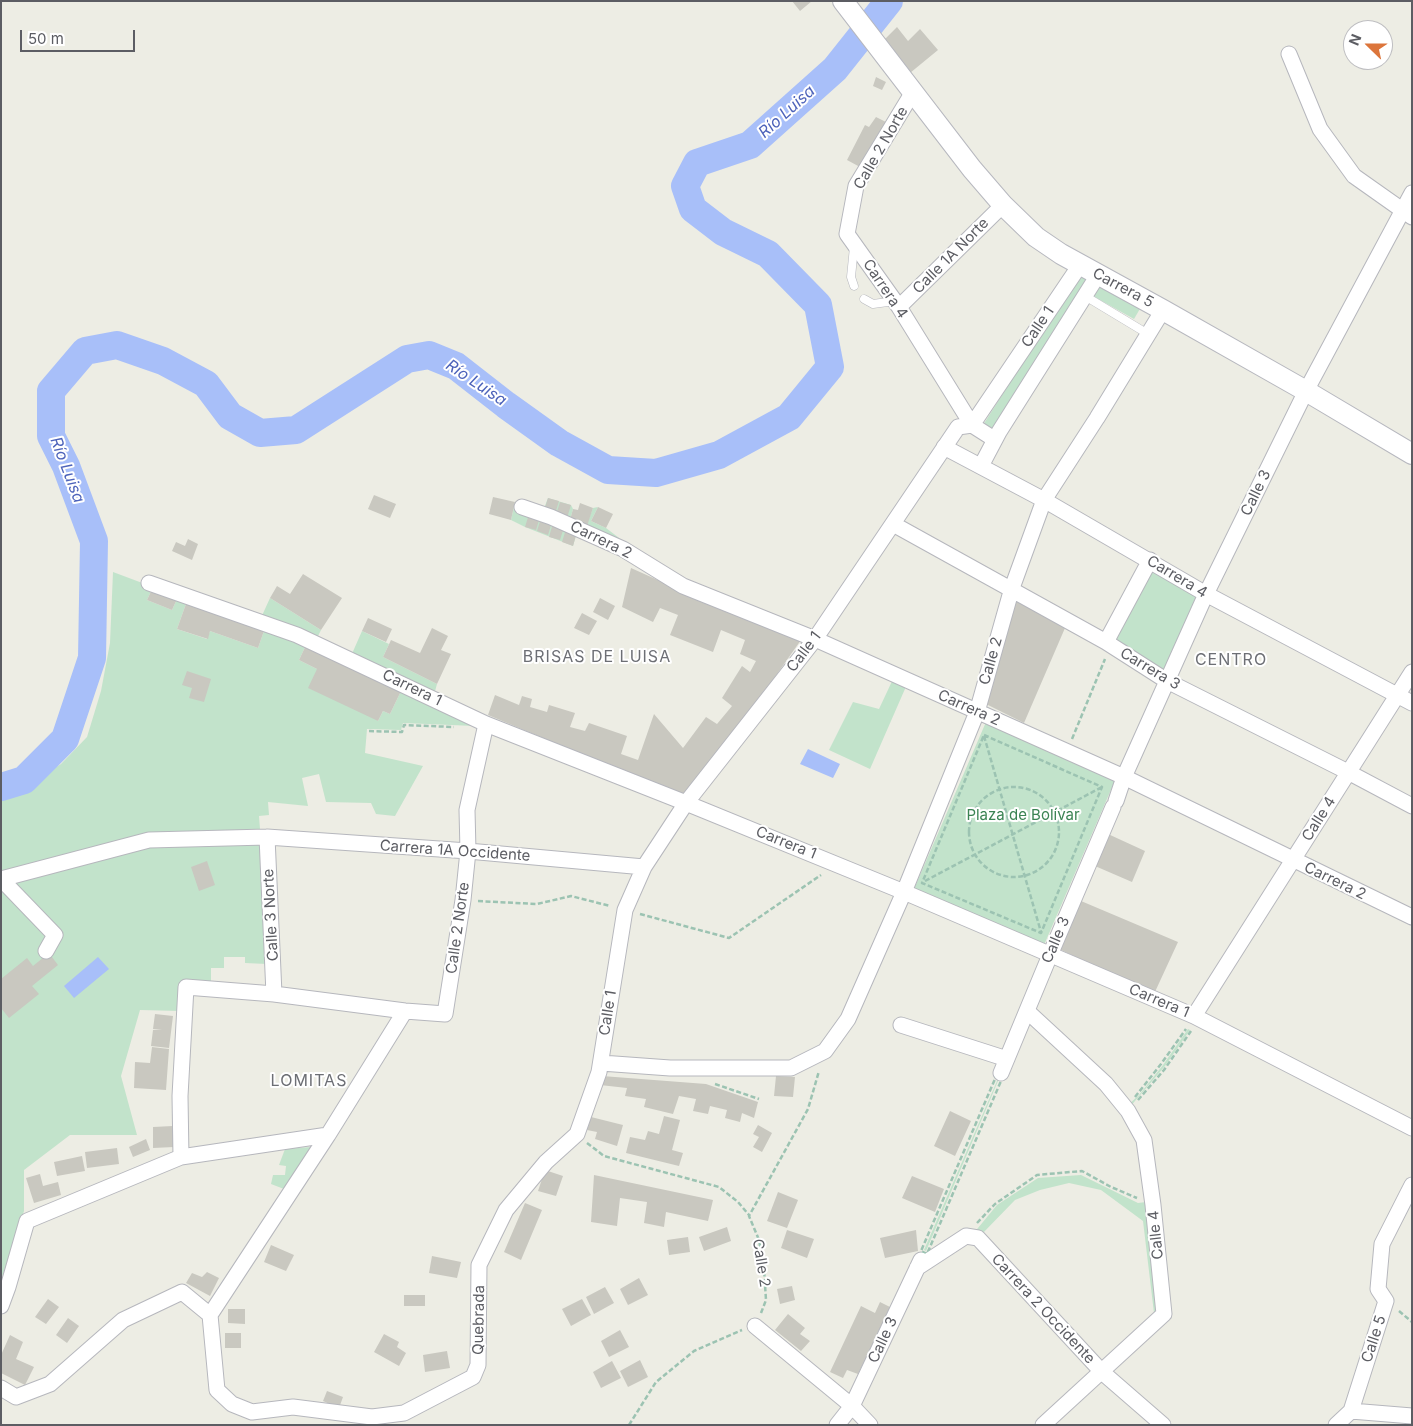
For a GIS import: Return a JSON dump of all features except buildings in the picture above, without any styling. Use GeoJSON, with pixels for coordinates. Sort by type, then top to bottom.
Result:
{"type":"FeatureCollection","features":[{"type":"Feature","properties":{"kind":"main road","name":"Carrera 5"},"geometry":{"type":"LineString","coordinates":[[843,1],[972,170],[1003,205],[1036,237],[1080,265],[1306,391],[1412,454]]}},
{"type":"Feature","properties":{"kind":"street"},"geometry":{"type":"LineString","coordinates":[[1289,54],[1320,129],[1354,176],[1407,214]]}},
{"type":"Feature","properties":{"kind":"street","name":"Calle 2 Norte"},"geometry":{"type":"LineString","coordinates":[[851,239],[856,186],[913,92]]}},
{"type":"Feature","properties":{"kind":"street","name":"Calle 3"},"geometry":{"type":"LineString","coordinates":[[1004,1066],[1124,777],[1206,594],[1306,391],[1407,214],[1412,193]]}},
{"type":"Feature","properties":{"kind":"street","name":"Calle 1A Norte"},"geometry":{"type":"LineString","coordinates":[[897,304],[1003,205]]}},
{"type":"Feature","properties":{"kind":"street","name":"Carrera 4"},"geometry":{"type":"LineString","coordinates":[[851,239],[897,304],[972,425],[994,439]]}},
{"type":"Feature","properties":{"kind":"street","name":"Calle 1"},"geometry":{"type":"LineString","coordinates":[[600,1067],[625,910],[644,866],[686,803],[815,639],[958,427],[972,425],[1080,265]]}},
{"type":"Feature","properties":{"kind":"street","name":"Calle 1"},"geometry":{"type":"LineString","coordinates":[[981,466],[994,439],[1098,275]]}},
{"type":"Feature","properties":{"kind":"street","name":"Calle 2"},"geometry":{"type":"LineString","coordinates":[[600,1067],[791,1068],[825,1050],[848,1020],[904,892],[977,712],[1012,588],[1044,500],[1163,310]]}},
{"type":"Feature","properties":{"kind":"street","name":"Carrera 4"},"geometry":{"type":"LineString","coordinates":[[944,447],[1044,500],[1206,594],[1412,703]]}},
{"type":"Feature","properties":{"kind":"street","name":"Carrera 2"},"geometry":{"type":"LineString","coordinates":[[522,507],[551,517],[623,549],[683,586],[815,639],[1124,777],[1412,918]]}},
{"type":"Feature","properties":{"kind":"street","name":"Carrera 3"},"geometry":{"type":"LineString","coordinates":[[893,524],[1109,643],[1168,681],[1412,806]]}},
{"type":"Feature","properties":{"kind":"street"},"geometry":{"type":"LineString","coordinates":[[1109,643],[1150,560]]}},
{"type":"Feature","properties":{"kind":"street","name":"Carrera 1"},"geometry":{"type":"LineString","coordinates":[[149,583],[297,635],[486,724],[837,864],[1195,1017],[1412,1128]]}},
{"type":"Feature","properties":{"kind":"street","name":"Calle 4"},"geometry":{"type":"LineString","coordinates":[[1195,1017],[1412,672]]}},
{"type":"Feature","properties":{"kind":"street","name":"Calle 2 Norte"},"geometry":{"type":"LineString","coordinates":[[405,1011],[445,1014],[463,900],[468,851],[467,810],[486,724]]}},
{"type":"Feature","properties":{"kind":"street","name":"Carrera 1A Occidente"},"geometry":{"type":"LineString","coordinates":[[1,879],[149,840],[267,837],[644,866]]}},
{"type":"Feature","properties":{"kind":"street","name":"Calle 3 Norte"},"geometry":{"type":"LineString","coordinates":[[267,837],[274,994]]}},
{"type":"Feature","properties":{"kind":"street"},"geometry":{"type":"LineString","coordinates":[[1,879],[55,935],[46,950]]}},
{"type":"Feature","properties":{"kind":"street"},"geometry":{"type":"LineString","coordinates":[[1,1388],[16,1397],[50,1384],[123,1320],[182,1292],[210,1315],[328,1135],[405,1011],[274,994],[186,987],[180,1096],[181,1157]]}},
{"type":"Feature","properties":{"kind":"street","name":"Calle 4"},"geometry":{"type":"LineString","coordinates":[[1027,1011],[1106,1084],[1127,1108],[1144,1140],[1164,1314],[1043,1425]]}},
{"type":"Feature","properties":{"kind":"street"},"geometry":{"type":"LineString","coordinates":[[901,1025],[1004,1066]]}},
{"type":"Feature","properties":{"kind":"street","name":"Quebrada"},"geometry":{"type":"LineString","coordinates":[[210,1315],[218,1390],[232,1404],[252,1412],[293,1407],[372,1417],[404,1412],[474,1377],[478,1365],[479,1265],[506,1210],[546,1162],[577,1134],[600,1067]]}},
{"type":"Feature","properties":{"kind":"street"},"geometry":{"type":"LineString","coordinates":[[1,1306],[27,1221],[181,1157],[328,1135]]}},
{"type":"Feature","properties":{"kind":"street","name":"Calle 5"},"geometry":{"type":"LineString","coordinates":[[1336,1425],[1351,1411],[1386,1300],[1378,1289],[1382,1244],[1412,1185]]}},
{"type":"Feature","properties":{"kind":"street"},"geometry":{"type":"LineString","coordinates":[[918,1268],[966,1236]]}},
{"type":"Feature","properties":{"kind":"street","name":"Carrera 2 Occidente"},"geometry":{"type":"LineString","coordinates":[[966,1236],[978,1238],[1102,1372],[1163,1425]]}},
{"type":"Feature","properties":{"kind":"street","name":"Calle 3"},"geometry":{"type":"LineString","coordinates":[[837,1425],[852,1406],[924,1253]]}},
{"type":"Feature","properties":{"kind":"street"},"geometry":{"type":"LineString","coordinates":[[756,1326],[852,1406],[870,1425]]}},
{"type":"Feature","properties":{"kind":"street"},"geometry":{"type":"LineString","coordinates":[[1351,1411],[1412,1416]]}},
{"type":"Feature","properties":{"kind":"lane"},"geometry":{"type":"LineString","coordinates":[[851,239],[851,277],[854,286]]}},
{"type":"Feature","properties":{"kind":"lane"},"geometry":{"type":"LineString","coordinates":[[1084,296],[1148,334]]}},
{"type":"Feature","properties":{"kind":"lane"},"geometry":{"type":"LineString","coordinates":[[864,299],[873,304],[897,304]]}},
{"type":"Feature","properties":{"kind":"path"},"geometry":{"type":"LineString","coordinates":[[1067,752],[1109,643]]}},
{"type":"Feature","properties":{"kind":"path"},"geometry":{"type":"LineString","coordinates":[[369,730],[402,732],[404,725],[458,727]]}},
{"type":"Feature","properties":{"kind":"path"},"geometry":{"type":"LineString","coordinates":[[984,735],[1102,787]]}},
{"type":"Feature","properties":{"kind":"path"},"geometry":{"type":"LineString","coordinates":[[984,735],[1041,933]]}},
{"type":"Feature","properties":{"kind":"path"},"geometry":{"type":"LineString","coordinates":[[922,883],[984,735]]}},
{"type":"Feature","properties":{"kind":"path"},"geometry":{"type":"LineString","coordinates":[[1021,786],[1032,789],[1042,795],[1056,812],[1060,828],[1058,844],[1051,858],[1039,870],[1025,876],[996,874],[975,855],[970,840],[972,816],[975,809],[986,796],[999,788],[1021,786]]}},
{"type":"Feature","properties":{"kind":"path"},"geometry":{"type":"LineString","coordinates":[[922,883],[1102,787]]}},
{"type":"Feature","properties":{"kind":"path"},"geometry":{"type":"LineString","coordinates":[[1041,933],[1102,787]]}},
{"type":"Feature","properties":{"kind":"path"},"geometry":{"type":"LineString","coordinates":[[463,900],[537,904],[571,896],[729,938],[837,864]]}},
{"type":"Feature","properties":{"kind":"path"},"geometry":{"type":"LineString","coordinates":[[922,883],[1041,933]]}},
{"type":"Feature","properties":{"kind":"path"},"geometry":{"type":"LineString","coordinates":[[1127,1108],[1164,1070],[1195,1017]]}},
{"type":"Feature","properties":{"kind":"path"},"geometry":{"type":"LineString","coordinates":[[1127,1108],[1195,1017]]}},
{"type":"Feature","properties":{"kind":"path"},"geometry":{"type":"LineString","coordinates":[[749,1216],[808,1109],[825,1050]]}},
{"type":"Feature","properties":{"kind":"path"},"geometry":{"type":"LineString","coordinates":[[1004,1066],[1004,1074],[927,1254],[924,1253],[921,1251],[998,1072],[1004,1066]]}},
{"type":"Feature","properties":{"kind":"path","name":"Calle 2"},"geometry":{"type":"LineString","coordinates":[[577,1134],[604,1156],[719,1187],[738,1202],[749,1216],[759,1240],[764,1269],[766,1300],[756,1326]]}},
{"type":"Feature","properties":{"kind":"path"},"geometry":{"type":"LineString","coordinates":[[966,1236],[995,1204],[1038,1175],[1082,1171],[1111,1187],[1140,1199],[1152,1198]]}},
{"type":"Feature","properties":{"kind":"path"},"geometry":{"type":"LineString","coordinates":[[629,1425],[656,1382],[694,1351],[733,1332],[756,1326]]}},
{"type":"Feature","properties":{"kind":"green space"},"geometry":{"type":"Polygon","coordinates":[[[1079,274],[1087,279],[991,430],[983,425],[1079,274]]]}},
{"type":"Feature","properties":{"kind":"green space"},"geometry":{"type":"Polygon","coordinates":[[[1099,283],[1141,307],[1134,319],[1091,295],[1099,283]]]}},
{"type":"Feature","properties":{"kind":"green space"},"geometry":{"type":"Polygon","coordinates":[[[548,498],[571,505],[573,509],[570,520],[586,526],[593,508],[598,507],[591,521],[606,528],[627,544],[577,532],[573,546],[511,520],[515,502],[543,511],[548,498]]]}},
{"type":"Feature","properties":{"kind":"green space"},"geometry":{"type":"Polygon","coordinates":[[[1150,567],[1200,596],[1167,673],[1111,640],[1150,567]]]}},
{"type":"Feature","properties":{"kind":"green space"},"geometry":{"type":"Polygon","coordinates":[[[113,572],[153,587],[147,600],[172,610],[178,597],[187,601],[177,629],[207,639],[210,631],[258,648],[265,628],[307,643],[299,660],[317,669],[378,721],[383,711],[390,714],[402,689],[475,726],[403,723],[401,730],[367,729],[365,753],[423,766],[395,816],[376,814],[371,803],[326,802],[319,774],[302,778],[308,806],[268,802],[269,815],[259,816],[260,829],[264,840],[267,964],[245,963],[245,957],[224,957],[224,968],[211,968],[211,986],[183,984],[181,1011],[140,1010],[121,1076],[137,1135],[70,1135],[24,1170],[24,1211],[1,1280],[1,792],[28,784],[61,764],[87,737],[101,691],[110,643],[113,572]]]}},
{"type":"Feature","properties":{"kind":"green space"},"geometry":{"type":"Polygon","coordinates":[[[270,598],[321,630],[316,640],[260,620],[270,598]]]}},
{"type":"Feature","properties":{"kind":"green space"},"geometry":{"type":"Polygon","coordinates":[[[362,631],[389,644],[383,657],[437,684],[434,695],[351,656],[362,631]]]}},
{"type":"Feature","properties":{"kind":"green space"},"geometry":{"type":"Polygon","coordinates":[[[894,677],[908,682],[870,769],[829,750],[853,702],[879,709],[894,677]]]}},
{"type":"Feature","properties":{"kind":"green space","name":"Plaza de Bolívar"},"geometry":{"type":"Polygon","coordinates":[[[986,722],[1116,778],[1044,945],[914,889],[986,722]]]}},
{"type":"Feature","properties":{"kind":"green space"},"geometry":{"type":"Polygon","coordinates":[[[1188,1029],[1190,1030],[1165,1066],[1129,1108],[1127,1106],[1139,1095],[1163,1065],[1188,1029]]]}},
{"type":"Feature","properties":{"kind":"green space"},"geometry":{"type":"Polygon","coordinates":[[[1001,1074],[926,1251],[924,1250],[1001,1074]]]}},
{"type":"Feature","properties":{"kind":"green space"},"geometry":{"type":"Polygon","coordinates":[[[311,1147],[284,1189],[271,1184],[273,1175],[285,1175],[286,1166],[279,1165],[285,1149],[311,1147]]]}},
{"type":"Feature","properties":{"kind":"green space"},"geometry":{"type":"Polygon","coordinates":[[[1081,1175],[1138,1203],[1146,1202],[1158,1307],[1154,1313],[1143,1221],[1101,1190],[1069,1183],[1040,1190],[1015,1200],[982,1234],[973,1234],[997,1205],[1038,1178],[1081,1175]]]}},
{"type":"Feature","properties":{"kind":"water"},"geometry":{"type":"Polygon","coordinates":[[[808,749],[840,764],[833,778],[800,764],[808,749]]]}},
{"type":"Feature","properties":{"kind":"water"},"geometry":{"type":"Polygon","coordinates":[[[98,957],[109,969],[74,998],[64,986],[98,957]]]}},
{"type":"Feature","properties":{"kind":"waterway","name":"Río Luisa"},"geometry":{"type":"LineString","coordinates":[[1,787],[24,780],[65,739],[92,658],[94,541],[66,466],[51,436],[51,391],[85,351],[117,345],[163,361],[206,384],[230,416],[260,433],[296,430],[407,359],[429,355],[456,366],[559,443],[608,470],[656,473],[719,455],[789,417],[830,367],[818,305],[768,254],[723,232],[693,209],[685,186],[697,163],[750,145],[835,69],[889,1]]}},
{"type":"Feature","properties":{"kind":"district","name":"BRISAS DE LUISA"},"geometry":{"type":"Point","coordinates":[597,657]}},
{"type":"Feature","properties":{"kind":"district","name":"CENTRO"},"geometry":{"type":"Point","coordinates":[1231,660]}},
{"type":"Feature","properties":{"kind":"district","name":"LOMITAS"},"geometry":{"type":"Point","coordinates":[309,1081]}}]}
